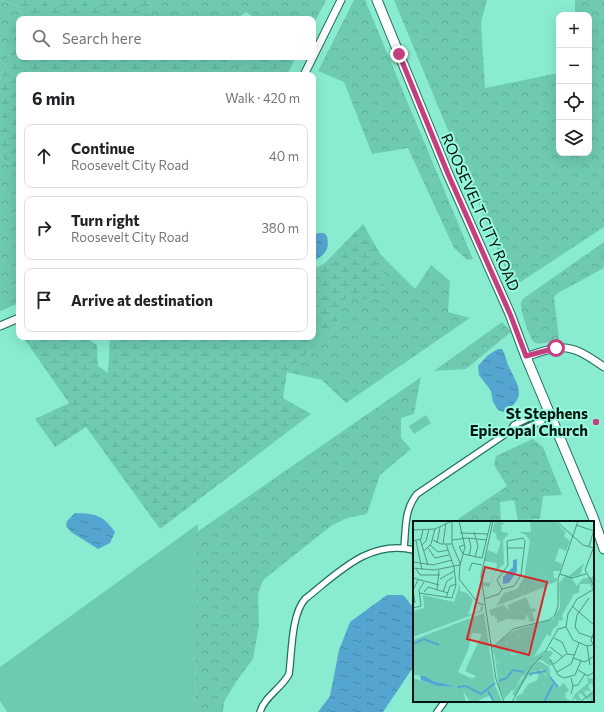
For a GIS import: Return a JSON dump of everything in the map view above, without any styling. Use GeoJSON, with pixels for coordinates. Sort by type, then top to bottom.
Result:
{"type":"FeatureCollection","features":[{"type":"Feature","properties":{"kind":"main road","name":"ROOSEVELT CITY ROAD"},"geometry":{"type":"LineString","coordinates":[[377,0],[448,174],[510,314],[547,414],[593,517],[604,549]]}},
{"type":"Feature","properties":{"kind":"street"},"geometry":{"type":"LineString","coordinates":[[316,51],[341,0]]}},
{"type":"Feature","properties":{"kind":"street"},"geometry":{"type":"LineString","coordinates":[[305,72],[311,60]]}},
{"type":"Feature","properties":{"kind":"street"},"geometry":{"type":"LineString","coordinates":[[0,326],[16,319]]}},
{"type":"Feature","properties":{"kind":"street"},"geometry":{"type":"LineString","coordinates":[[526,356],[556,348],[567,347],[575,349],[604,367]]}},
{"type":"Feature","properties":{"kind":"street"},"geometry":{"type":"LineString","coordinates":[[404,548],[407,511],[417,494],[510,431],[514,425],[539,413],[547,414],[542,421],[519,431],[510,431]]}},
{"type":"Feature","properties":{"kind":"street"},"geometry":{"type":"LineString","coordinates":[[260,712],[264,704],[286,681],[289,674],[296,619],[301,604],[358,557],[385,548],[404,548],[413,550]]}},
{"type":"Feature","properties":{"kind":"street"},"geometry":{"type":"LineString","coordinates":[[437,712],[444,702]]}},
{"type":"Feature","properties":{"kind":"green space"},"geometry":{"type":"Polygon","coordinates":[[[0,0],[17,6],[20,16],[16,16],[16,33],[0,80],[0,0]]]}},
{"type":"Feature","properties":{"kind":"green space"},"geometry":{"type":"Polygon","coordinates":[[[1,0],[148,0],[151,16],[20,16],[17,6],[1,0]]]}},
{"type":"Feature","properties":{"kind":"green space"},"geometry":{"type":"Polygon","coordinates":[[[148,0],[326,0],[316,19],[316,16],[252,16],[246,12],[240,16],[151,16],[148,0]]]}},
{"type":"Feature","properties":{"kind":"green space"},"geometry":{"type":"Polygon","coordinates":[[[354,0],[365,0],[473,259],[467,260],[454,248],[408,148],[372,154],[344,82],[318,71],[354,0]]]}},
{"type":"Feature","properties":{"kind":"green space"},"geometry":{"type":"Polygon","coordinates":[[[394,0],[487,0],[481,22],[485,88],[556,74],[556,156],[592,156],[592,12],[575,12],[575,0],[604,0],[604,227],[513,287],[394,0]]]}},
{"type":"Feature","properties":{"kind":"green space"},"geometry":{"type":"Polygon","coordinates":[[[16,33],[16,60],[227,60],[235,72],[16,72],[16,170],[0,155],[0,80],[16,33]]]}},
{"type":"Feature","properties":{"kind":"green space"},"geometry":{"type":"Polygon","coordinates":[[[227,60],[248,60],[250,65],[235,72],[227,60]]]}},
{"type":"Feature","properties":{"kind":"green space"},"geometry":{"type":"Polygon","coordinates":[[[248,60],[294,60],[288,72],[238,72],[250,65],[248,60]]]}},
{"type":"Feature","properties":{"kind":"green space"},"geometry":{"type":"Polygon","coordinates":[[[0,155],[16,170],[16,304],[0,311],[0,155]]]}},
{"type":"Feature","properties":{"kind":"green space"},"geometry":{"type":"Polygon","coordinates":[[[363,224],[381,255],[385,287],[376,299],[346,298],[337,326],[287,372],[283,398],[311,414],[160,529],[86,427],[55,447],[35,419],[69,403],[25,340],[90,340],[97,345],[98,366],[108,373],[110,340],[316,340],[316,268],[324,264],[363,224]]]}},
{"type":"Feature","properties":{"kind":"green space"},"geometry":{"type":"Polygon","coordinates":[[[604,242],[604,268],[558,293],[554,297],[559,339],[543,343],[534,342],[522,314],[521,304],[524,298],[604,242]]]}},
{"type":"Feature","properties":{"kind":"green space"},"geometry":{"type":"Polygon","coordinates":[[[381,255],[415,289],[431,265],[450,281],[448,312],[470,318],[346,403],[322,380],[287,372],[337,326],[346,298],[385,287],[381,255]]]}},
{"type":"Feature","properties":{"kind":"green space"},"geometry":{"type":"Polygon","coordinates":[[[502,322],[511,332],[466,369],[434,371],[502,322]]]}},
{"type":"Feature","properties":{"kind":"green space"},"geometry":{"type":"Polygon","coordinates":[[[421,377],[414,414],[401,418],[401,438],[411,449],[380,475],[367,514],[347,518],[331,526],[263,580],[258,594],[259,626],[253,659],[236,682],[224,702],[223,712],[195,712],[197,532],[421,377]]]}},
{"type":"Feature","properties":{"kind":"green space"},"geometry":{"type":"Polygon","coordinates":[[[426,415],[431,423],[414,434],[409,426],[426,415]]]}},
{"type":"Feature","properties":{"kind":"green space"},"geometry":{"type":"Polygon","coordinates":[[[533,439],[543,447],[562,495],[543,496],[540,519],[518,520],[514,500],[500,502],[501,521],[460,521],[458,519],[507,486],[494,465],[496,456],[533,439]]]}},
{"type":"Feature","properties":{"kind":"green space"},"geometry":{"type":"Polygon","coordinates":[[[198,524],[195,712],[7,712],[0,701],[0,667],[198,524]]]}},
{"type":"Feature","properties":{"kind":"water"},"geometry":{"type":"Polygon","coordinates":[[[324,233],[327,236],[328,245],[326,252],[316,260],[316,234],[324,233]]]}},
{"type":"Feature","properties":{"kind":"water"},"geometry":{"type":"Polygon","coordinates":[[[498,349],[502,349],[503,351],[519,391],[519,396],[516,401],[504,412],[498,410],[493,402],[491,391],[479,375],[478,366],[488,355],[498,349]]]}},
{"type":"Feature","properties":{"kind":"water"},"geometry":{"type":"Polygon","coordinates":[[[75,513],[88,514],[102,518],[115,532],[110,543],[98,549],[71,532],[66,526],[67,521],[75,513]]]}},
{"type":"Feature","properties":{"kind":"water"},"geometry":{"type":"Polygon","coordinates":[[[387,595],[403,595],[413,607],[413,667],[383,712],[318,712],[330,696],[339,650],[350,622],[387,595]]]}},
{"type":"Feature","properties":{"kind":"place","name":"St Stephens Episcopal Church"},"geometry":{"type":"Point","coordinates":[596,422]}},
{"type":"Feature","properties":{"kind":"route"},"geometry":{"type":"LineString","coordinates":[[399,54],[448,174],[510,314],[526,356],[556,348]]}}]}
